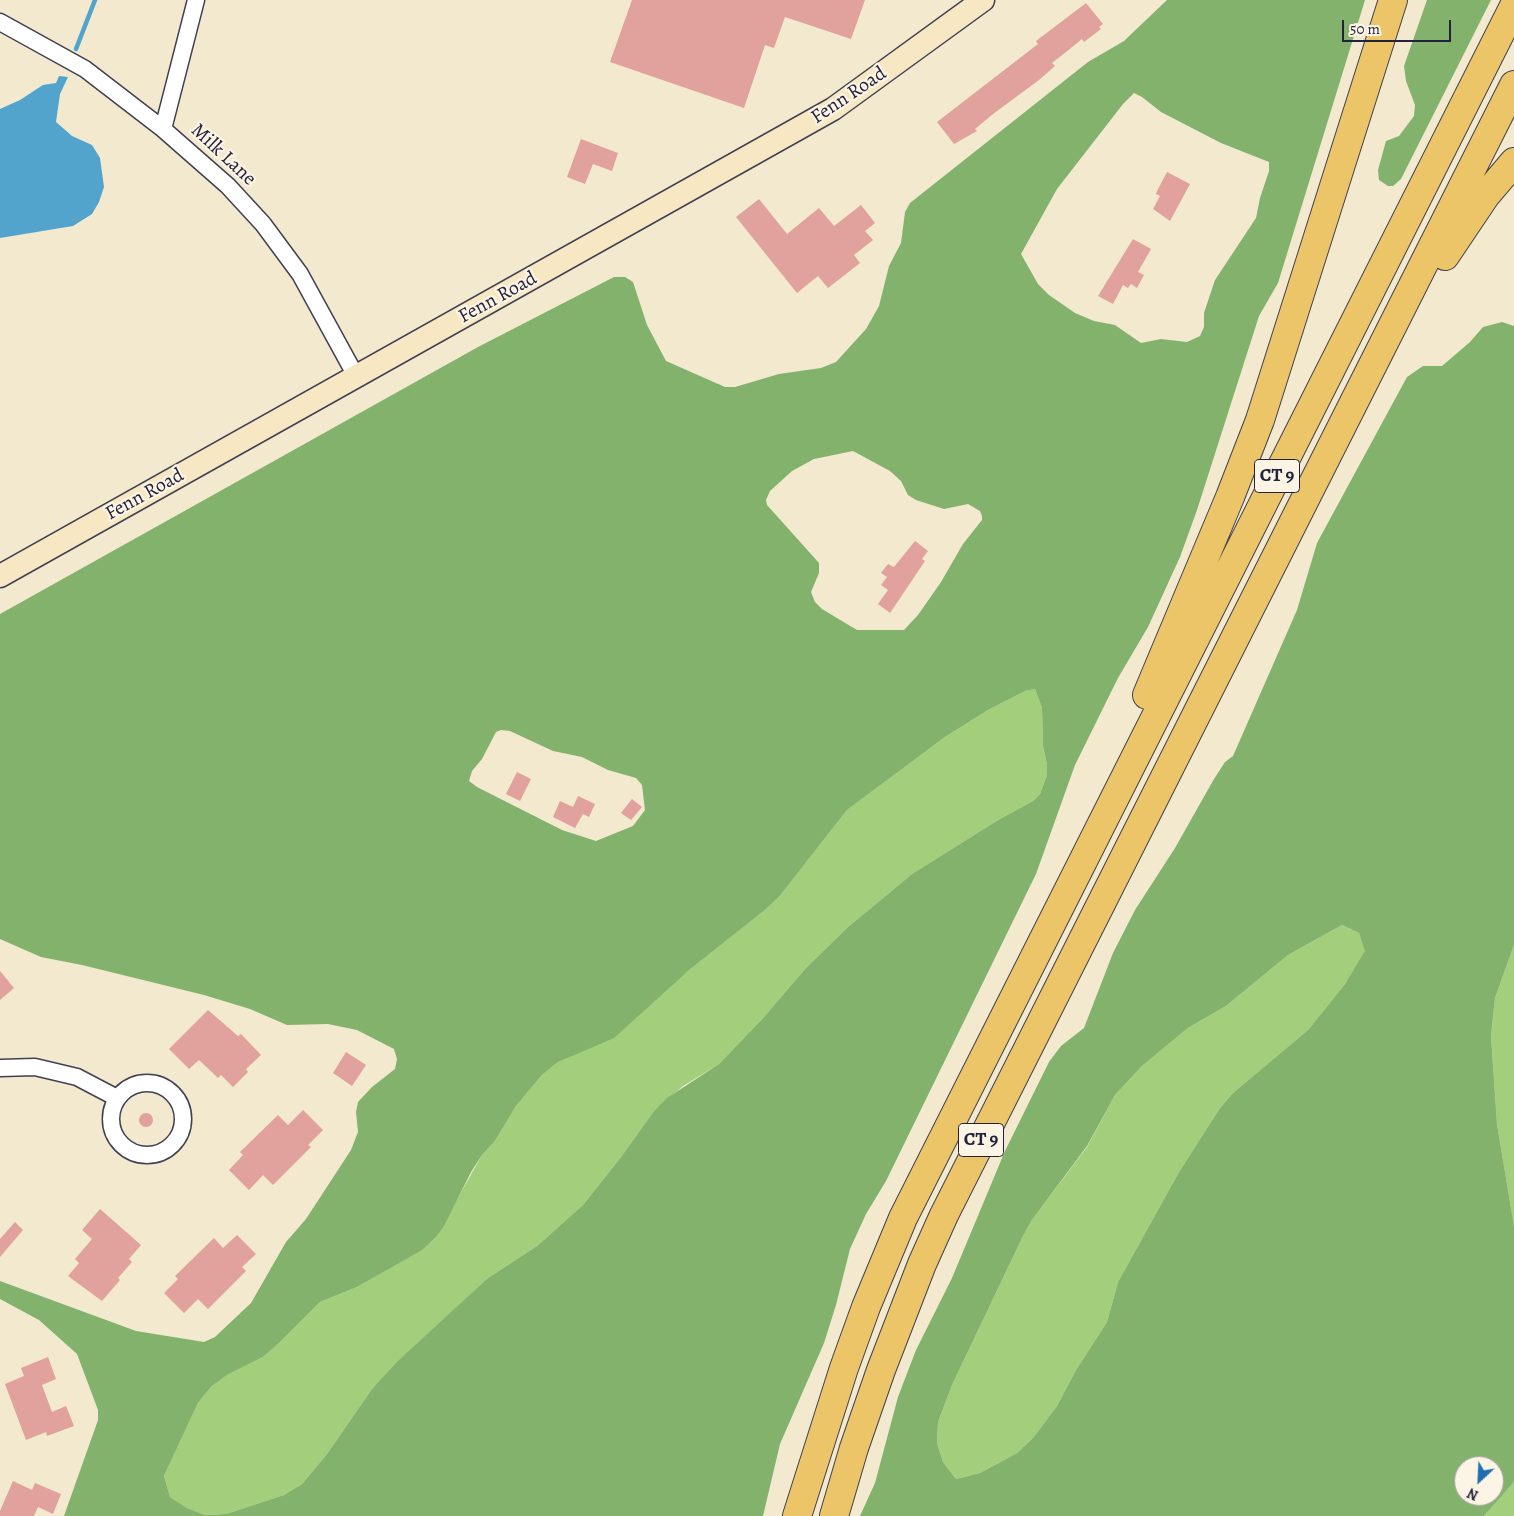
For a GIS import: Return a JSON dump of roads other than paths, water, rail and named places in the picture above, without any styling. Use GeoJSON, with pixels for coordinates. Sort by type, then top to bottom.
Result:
{"type":"FeatureCollection","features":[{"type":"Feature","properties":{"kind":"highway"},"geometry":{"type":"LineString","coordinates":[[1040,945],[1066,864],[1155,676],[1251,444],[1272,386],[1393,0]]}},
{"type":"Feature","properties":{"kind":"highway","name":"CT 9"},"geometry":{"type":"LineString","coordinates":[[797,1516],[840,1376],[887,1255],[938,1147],[1514,6]]}},
{"type":"Feature","properties":{"kind":"highway","name":"CT 9"},"geometry":{"type":"LineString","coordinates":[[834,1516],[880,1370],[922,1264],[944,1216],[1514,86]]}},
{"type":"Feature","properties":{"kind":"highway"},"geometry":{"type":"LineString","coordinates":[[1372,367],[1416,307],[1469,218],[1514,162]]}},
{"type":"Feature","properties":{"kind":"street"},"geometry":{"type":"LineString","coordinates":[[163,129],[196,0]]}},
{"type":"Feature","properties":{"kind":"street","name":"Fenn Road"},"geometry":{"type":"LineString","coordinates":[[0,576],[357,378],[833,109],[984,0]]}},
{"type":"Feature","properties":{"kind":"street","name":"Milk Lane"},"geometry":{"type":"LineString","coordinates":[[0,22],[85,69],[163,129],[228,186],[264,224],[300,274],[357,378]]}},
{"type":"Feature","properties":{"kind":"street"},"geometry":{"type":"LineString","coordinates":[[0,1068],[35,1066],[77,1077],[117,1098]]}},
{"type":"Feature","properties":{"kind":"street"},"geometry":{"type":"LineString","coordinates":[[149,1083],[161,1086],[171,1092],[178,1102],[182,1114],[182,1126],[178,1138],[161,1152],[141,1154],[131,1151],[121,1144],[114,1134],[111,1122],[112,1110],[117,1098],[136,1084],[149,1083]]}},
{"type":"Feature","properties":{"kind":"water"},"geometry":{"type":"Polygon","coordinates":[[[59,76],[68,77],[60,94],[56,122],[72,136],[92,145],[100,158],[104,187],[99,202],[92,214],[73,226],[0,238],[0,109],[20,100],[43,85],[56,83],[59,76]]]}},
{"type":"Feature","properties":{"kind":"waterway"},"geometry":{"type":"LineString","coordinates":[[76,49],[95,0]]}}]}
